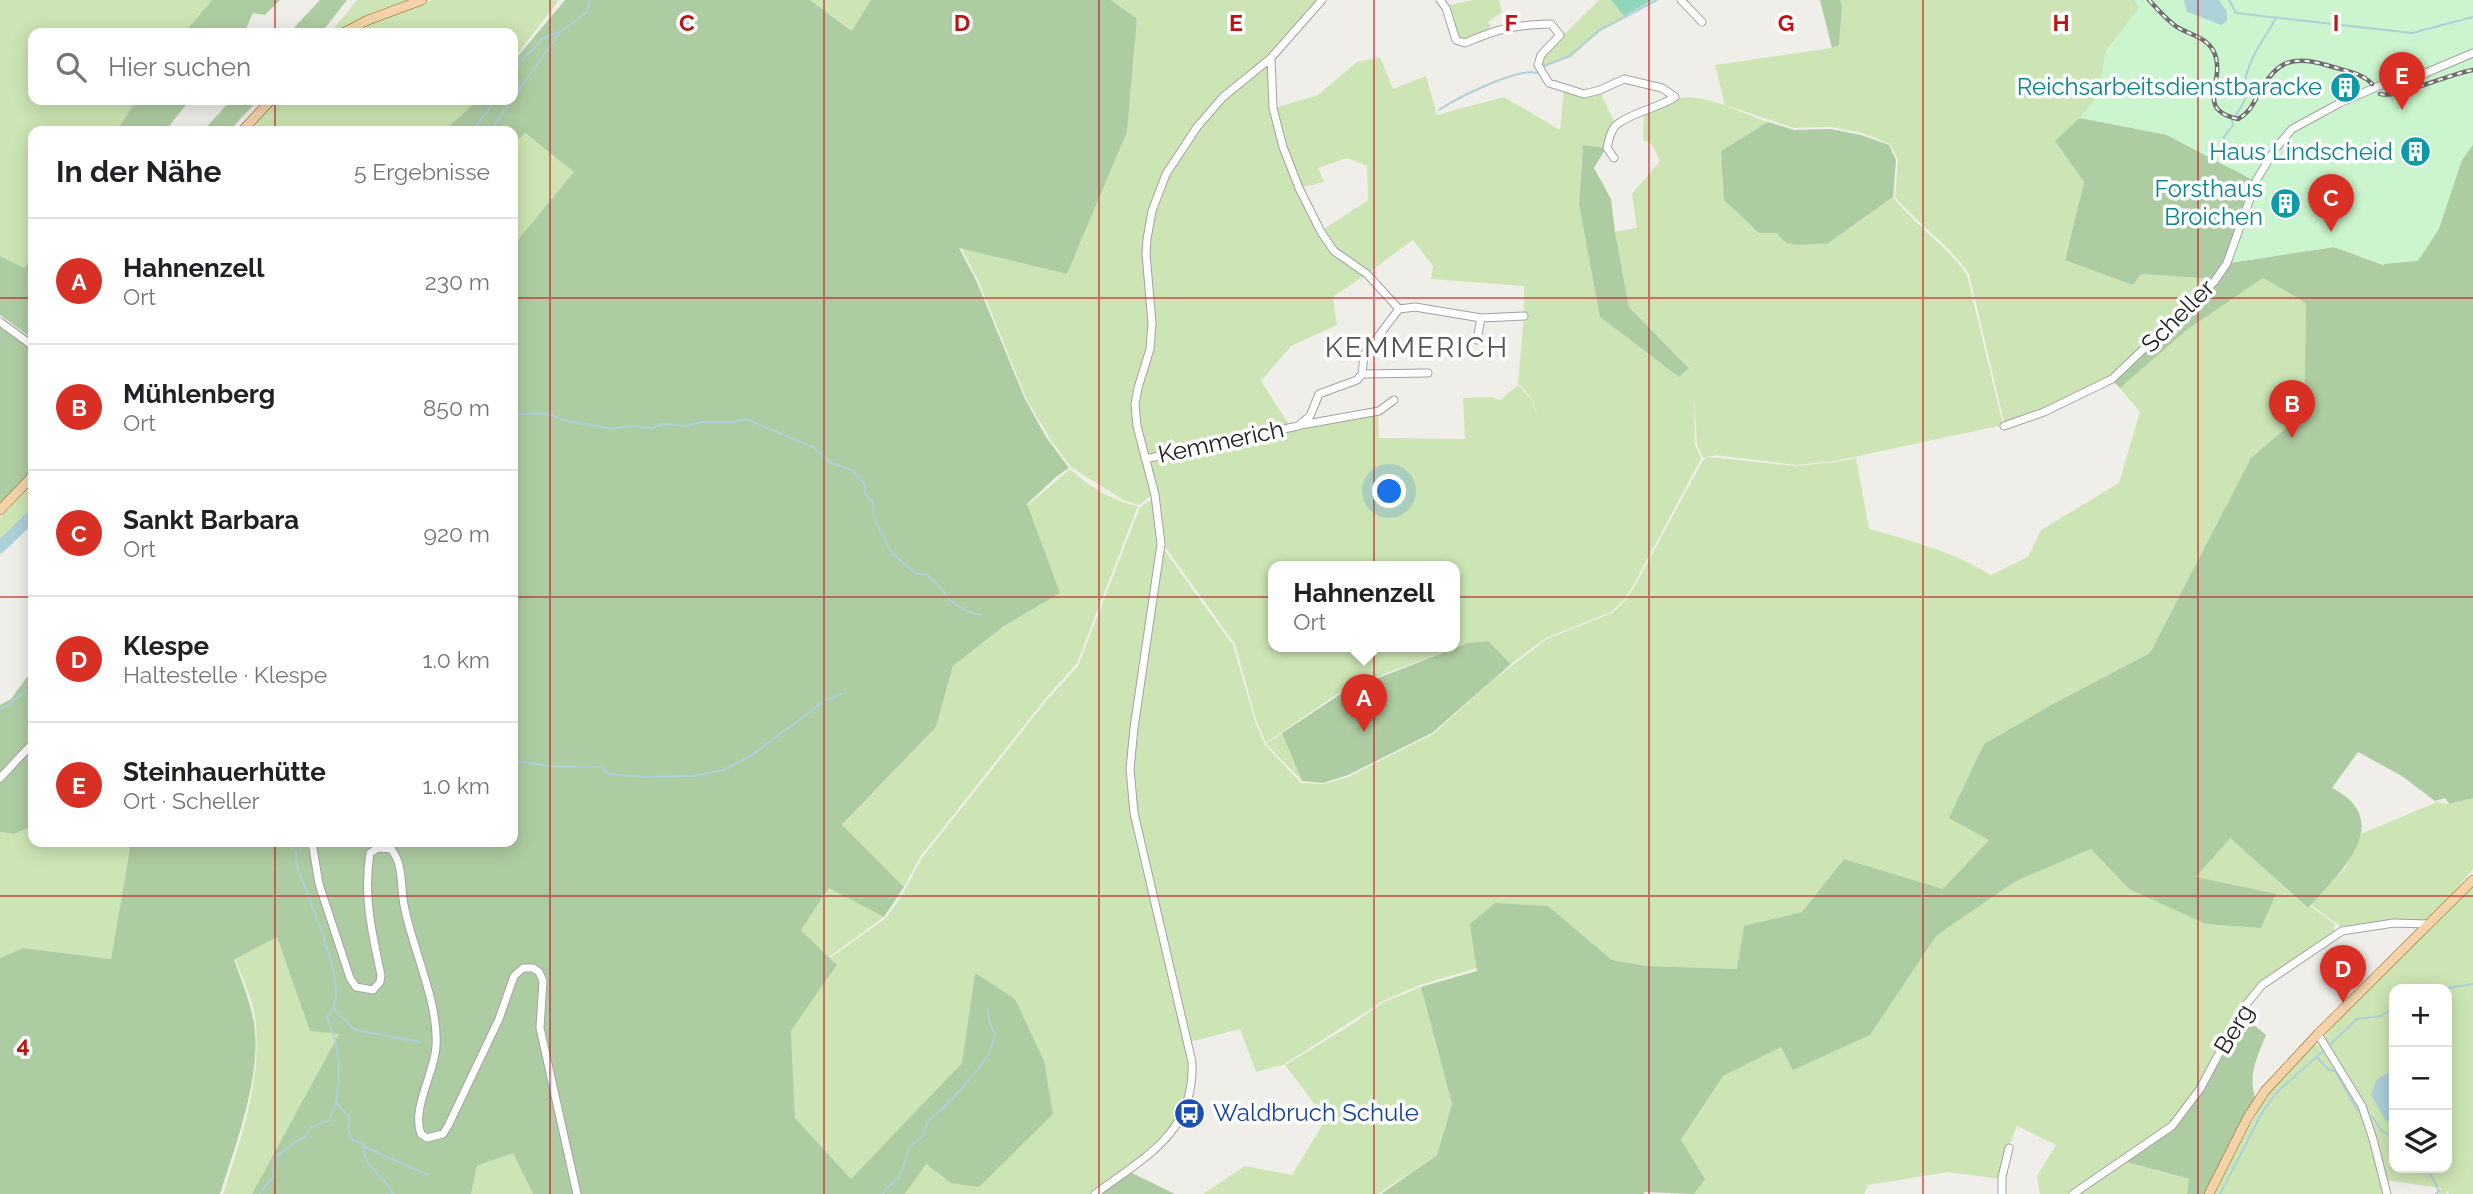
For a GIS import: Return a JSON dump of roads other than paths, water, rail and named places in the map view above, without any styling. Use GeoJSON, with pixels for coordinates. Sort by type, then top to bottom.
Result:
{"type":"FeatureCollection","features":[{"type":"Feature","properties":{"kind":"main road"},"geometry":{"type":"LineString","coordinates":[[353,28],[422,0]]}},
{"type":"Feature","properties":{"kind":"main road"},"geometry":{"type":"LineString","coordinates":[[247,126],[266,105]]}},
{"type":"Feature","properties":{"kind":"main road"},"geometry":{"type":"LineString","coordinates":[[0,510],[28,481]]}},
{"type":"Feature","properties":{"kind":"main road"},"geometry":{"type":"LineString","coordinates":[[2209,1194],[2248,1117],[2265,1091],[2318,1034],[2473,880]]}},
{"type":"Feature","properties":{"kind":"street"},"geometry":{"type":"LineString","coordinates":[[1095,1194],[1171,1136],[1185,1110],[1193,1080],[1192,1062],[1134,813],[1130,769],[1161,544],[1155,495],[1137,426],[1135,404],[1150,349],[1152,323],[1146,254],[1152,211],[1166,174],[1197,127],[1223,97],[1271,58],[1322,0]]}},
{"type":"Feature","properties":{"kind":"street"},"geometry":{"type":"LineString","coordinates":[[1440,0],[1446,8],[1455,40],[1465,43],[1492,31],[1513,26],[1551,24],[1560,35],[1541,55],[1538,65],[1549,83],[1584,94],[1624,79],[1662,88],[1675,97],[1616,124],[1607,148],[1614,158]]}},
{"type":"Feature","properties":{"kind":"street"},"geometry":{"type":"LineString","coordinates":[[1681,0],[1702,22]]}},
{"type":"Feature","properties":{"kind":"street","name":"Scheller"},"geometry":{"type":"LineString","coordinates":[[2004,426],[2044,412],[2112,379],[2207,290],[2227,264],[2257,180],[2276,148],[2292,129],[2381,85],[2421,75],[2473,53]]}},
{"type":"Feature","properties":{"kind":"street"},"geometry":{"type":"LineString","coordinates":[[1271,58],[1273,108],[1283,147],[1299,188],[1321,232],[1334,251],[1367,274],[1399,309]]}},
{"type":"Feature","properties":{"kind":"street"},"geometry":{"type":"LineString","coordinates":[[1362,374],[1364,355],[1399,309],[1415,307],[1480,318],[1524,316]]}},
{"type":"Feature","properties":{"kind":"street"},"geometry":{"type":"LineString","coordinates":[[1476,340],[1480,318]]}},
{"type":"Feature","properties":{"kind":"street"},"geometry":{"type":"LineString","coordinates":[[0,322],[28,342]]}},
{"type":"Feature","properties":{"kind":"street","name":"Kemmerich"},"geometry":{"type":"LineString","coordinates":[[1298,426],[1310,416],[1319,394],[1357,380],[1362,374],[1428,373]]}},
{"type":"Feature","properties":{"kind":"street","name":"Kemmerich"},"geometry":{"type":"LineString","coordinates":[[1145,459],[1379,411],[1394,400]]}},
{"type":"Feature","properties":{"kind":"street"},"geometry":{"type":"LineString","coordinates":[[0,778],[28,748]]}},
{"type":"Feature","properties":{"kind":"street"},"geometry":{"type":"LineString","coordinates":[[313,847],[319,884],[350,978],[356,987],[365,990],[373,989],[380,982],[381,975],[367,912],[366,875],[370,853],[378,848],[391,849],[399,859],[403,905],[434,1018],[436,1046],[418,1125],[421,1134],[427,1138],[443,1134],[448,1126],[499,1019],[514,976],[523,968],[533,968],[539,972],[542,981],[540,1028],[577,1194]]}},
{"type":"Feature","properties":{"kind":"street","name":"Berg"},"geometry":{"type":"LineString","coordinates":[[2073,1194],[2172,1126],[2200,1089],[2244,1007],[2262,985],[2342,931],[2394,923],[2428,924]]}},
{"type":"Feature","properties":{"kind":"street"},"geometry":{"type":"LineString","coordinates":[[2318,1034],[2362,1106],[2387,1194]]}},
{"type":"Feature","properties":{"kind":"street"},"geometry":{"type":"LineString","coordinates":[[2002,1194],[2002,1177],[2009,1148]]}},
{"type":"Feature","properties":{"kind":"water"},"geometry":{"type":"Polygon","coordinates":[[[2184,0],[2219,0],[2227,12],[2227,21],[2221,25],[2186,11],[2184,0]]]}},
{"type":"Feature","properties":{"kind":"water"},"geometry":{"type":"Polygon","coordinates":[[[2389,1072],[2389,1121],[2386,1121],[2371,1095],[2377,1079],[2389,1072]]]}},
{"type":"Feature","properties":{"kind":"waterway"},"geometry":{"type":"LineString","coordinates":[[518,66],[543,38],[560,32],[587,12],[590,0]]}},
{"type":"Feature","properties":{"kind":"waterway"},"geometry":{"type":"LineString","coordinates":[[1544,66],[1570,56],[1598,31],[1657,0]]}},
{"type":"Feature","properties":{"kind":"waterway"},"geometry":{"type":"LineString","coordinates":[[2229,0],[2236,13],[2412,33],[2473,17]]}},
{"type":"Feature","properties":{"kind":"waterway"},"geometry":{"type":"LineString","coordinates":[[2219,152],[2226,144],[2224,137],[2245,100],[2245,78],[2252,60],[2276,18]]}},
{"type":"Feature","properties":{"kind":"waterway"},"geometry":{"type":"LineString","coordinates":[[518,91],[560,32]]}},
{"type":"Feature","properties":{"kind":"waterway"},"geometry":{"type":"LineString","coordinates":[[1439,110],[1502,79],[1528,72],[1537,73]]}},
{"type":"Feature","properties":{"kind":"waterway"},"geometry":{"type":"LineString","coordinates":[[477,126],[491,105]]}},
{"type":"Feature","properties":{"kind":"waterway"},"geometry":{"type":"LineString","coordinates":[[494,126],[508,105]]}},
{"type":"Feature","properties":{"kind":"waterway"},"geometry":{"type":"LineString","coordinates":[[518,412],[544,413],[567,421],[613,429],[627,426],[652,428],[663,424],[688,426],[702,422],[735,422],[746,419],[815,448],[831,463],[852,470],[865,485],[865,494],[873,502],[874,518],[892,553],[915,573],[927,575],[943,590],[946,597],[964,610],[980,615]]}},
{"type":"Feature","properties":{"kind":"waterway"},"geometry":{"type":"LineString","coordinates":[[0,547],[28,520]]}},
{"type":"Feature","properties":{"kind":"waterway"},"geometry":{"type":"LineString","coordinates":[[0,709],[9,705],[28,688]]}},
{"type":"Feature","properties":{"kind":"waterway"},"geometry":{"type":"LineString","coordinates":[[518,762],[551,766],[602,767],[609,774],[643,777],[693,776],[724,770],[752,755],[823,702],[841,694]]}},
{"type":"Feature","properties":{"kind":"waterway"},"geometry":{"type":"LineString","coordinates":[[292,847],[330,959],[335,979],[336,996],[333,1008],[355,1030],[420,1042]]}},
{"type":"Feature","properties":{"kind":"waterway"},"geometry":{"type":"LineString","coordinates":[[2452,987],[2473,984]]}},
{"type":"Feature","properties":{"kind":"waterway"},"geometry":{"type":"LineString","coordinates":[[333,1008],[327,1017],[335,1038],[338,1059],[336,1102],[350,1118],[348,1130],[353,1141],[363,1143],[367,1161],[393,1194]]}},
{"type":"Feature","properties":{"kind":"waterway"},"geometry":{"type":"LineString","coordinates":[[883,1194],[885,1189],[899,1178],[910,1146],[923,1136],[928,1120],[960,1090],[989,1053],[995,1034],[990,1024],[988,1009]]}},
{"type":"Feature","properties":{"kind":"waterway"},"geometry":{"type":"LineString","coordinates":[[2330,1045],[2357,1019],[2381,1016],[2389,1011]]}},
{"type":"Feature","properties":{"kind":"waterway"},"geometry":{"type":"LineString","coordinates":[[2220,1194],[2263,1111],[2277,1092],[2322,1052]]}},
{"type":"Feature","properties":{"kind":"waterway"},"geometry":{"type":"LineString","coordinates":[[2317,1057],[2329,1070],[2335,1071],[2357,1110]]}},
{"type":"Feature","properties":{"kind":"waterway"},"geometry":{"type":"LineString","coordinates":[[260,1193],[273,1177],[274,1158],[305,1137],[311,1127],[330,1120],[336,1102]]}},
{"type":"Feature","properties":{"kind":"waterway"},"geometry":{"type":"LineString","coordinates":[[2372,1116],[2381,1130],[2389,1136]]}},
{"type":"Feature","properties":{"kind":"waterway"},"geometry":{"type":"LineString","coordinates":[[365,1147],[428,1175]]}},
{"type":"Feature","properties":{"kind":"waterway"},"geometry":{"type":"LineString","coordinates":[[2430,1173],[2439,1191],[2436,1194]]}},
{"type":"Feature","properties":{"kind":"railway"},"geometry":{"type":"LineString","coordinates":[[2149,0],[2173,24],[2211,47],[2217,63],[2214,101],[2217,108],[2238,119],[2252,106],[2273,73],[2288,63],[2319,63],[2359,75],[2372,84]]}},
{"type":"Feature","properties":{"kind":"railway"},"geometry":{"type":"LineString","coordinates":[[2380,94],[2397,93],[2473,70]]}},
{"type":"Feature","properties":{"kind":"place","name":"Reichsarbeitsdienstbaracke"},"geometry":{"type":"Point","coordinates":[2345,87]}},
{"type":"Feature","properties":{"kind":"place","name":"Steinhauerhütte"},"geometry":{"type":"Point","coordinates":[2402,110]}},
{"type":"Feature","properties":{"kind":"place","name":"Haus Lindscheid"},"geometry":{"type":"Point","coordinates":[2416,152]}},
{"type":"Feature","properties":{"kind":"place","name":"Forsthaus Broichen"},"geometry":{"type":"Point","coordinates":[2286,203]}},
{"type":"Feature","properties":{"kind":"place","name":"Sankt Barbara"},"geometry":{"type":"Point","coordinates":[2331,232]}},
{"type":"Feature","properties":{"kind":"place","name":"Mühlenberg"},"geometry":{"type":"Point","coordinates":[2292,438]}},
{"type":"Feature","properties":{"kind":"place","name":"Hahnenzell"},"geometry":{"type":"Point","coordinates":[1364,732]}},
{"type":"Feature","properties":{"kind":"place","name":"Klespe"},"geometry":{"type":"Point","coordinates":[2343,1003]}},
{"type":"Feature","properties":{"kind":"place","name":"Waldbruch Schule"},"geometry":{"type":"Point","coordinates":[1190,1113]}},
{"type":"Feature","properties":{"kind":"district","name":"KEMMERICH"},"geometry":{"type":"Point","coordinates":[1417,347]}}]}
